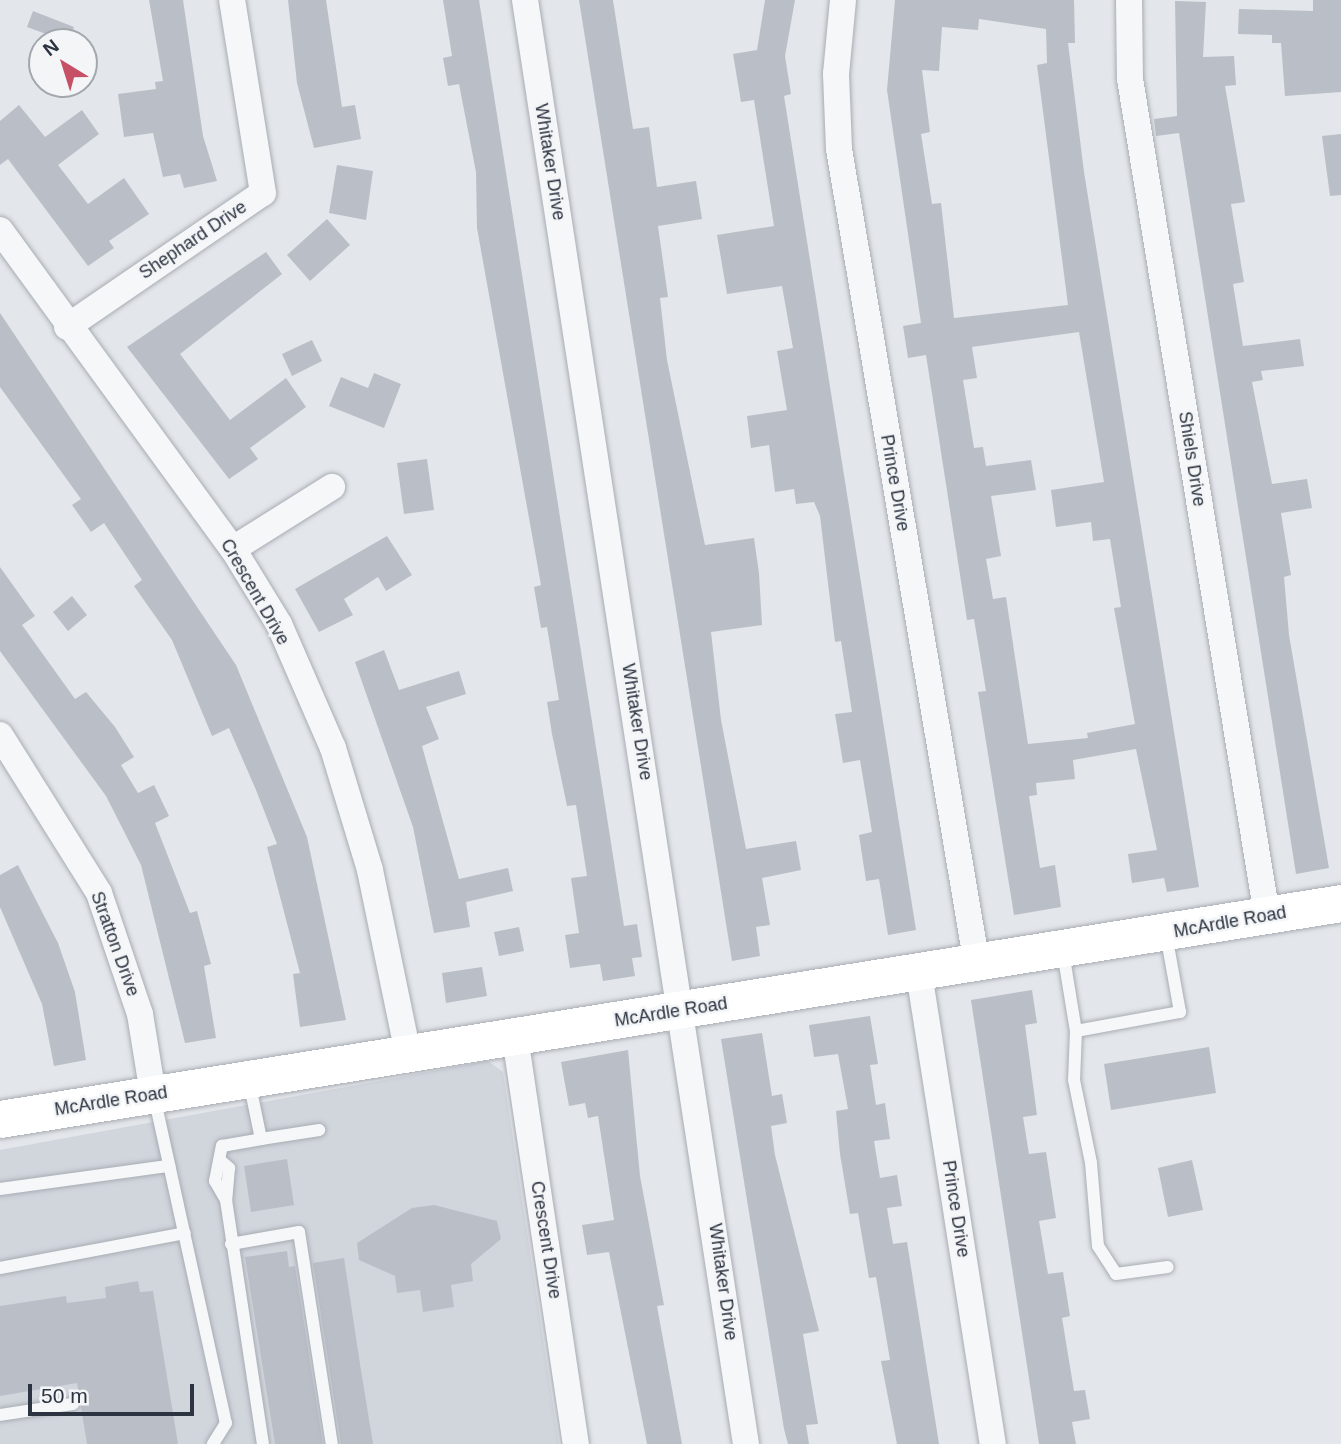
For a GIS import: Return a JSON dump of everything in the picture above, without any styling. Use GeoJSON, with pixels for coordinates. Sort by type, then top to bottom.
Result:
{"type":"FeatureCollection","features":[{"type":"Feature","properties":{"kind":"main road","name":"McArdle Road"},"geometry":{"type":"LineString","coordinates":[[0,1119],[407,1049],[515,1037],[977,965],[1341,903]]}},
{"type":"Feature","properties":{"kind":"street","name":"Shephard Drive"},"geometry":{"type":"LineString","coordinates":[[67,327],[263,193],[232,0]]}},
{"type":"Feature","properties":{"kind":"street","name":"Whitaker Drive"},"geometry":{"type":"LineString","coordinates":[[525,0],[747,1444]]}},
{"type":"Feature","properties":{"kind":"street","name":"Prince Drive"},"geometry":{"type":"LineString","coordinates":[[843,0],[839,149],[977,965]]}},
{"type":"Feature","properties":{"kind":"street","name":"Shiels Drive"},"geometry":{"type":"LineString","coordinates":[[1129,0],[1130,79],[1266,916]]}},
{"type":"Feature","properties":{"kind":"street","name":"Crescent Drive"},"geometry":{"type":"LineString","coordinates":[[0,230],[67,327],[233,549],[279,624],[333,748],[370,870],[407,1049]]}},
{"type":"Feature","properties":{"kind":"street"},"geometry":{"type":"LineString","coordinates":[[233,549],[332,487]]}},
{"type":"Feature","properties":{"kind":"street","name":"Stratton Drive"},"geometry":{"type":"LineString","coordinates":[[0,734],[99,893],[140,1014],[153,1094]]}},
{"type":"Feature","properties":{"kind":"street","name":"Prince Drive"},"geometry":{"type":"LineString","coordinates":[[919,973],[993,1444]]}},
{"type":"Feature","properties":{"kind":"street","name":"Crescent Drive"},"geometry":{"type":"LineString","coordinates":[[515,1037],[576,1444]]}},
{"type":"Feature","properties":{"kind":"lane"},"geometry":{"type":"LineString","coordinates":[[1076,1031],[1180,1012],[1166,933]]}},
{"type":"Feature","properties":{"kind":"lane"},"geometry":{"type":"LineString","coordinates":[[1063,951],[1076,1031],[1074,1080],[1091,1163],[1098,1246],[1116,1274],[1168,1267]]}},
{"type":"Feature","properties":{"kind":"lane"},"geometry":{"type":"LineString","coordinates":[[248,1077],[261,1139]]}},
{"type":"Feature","properties":{"kind":"lane"},"geometry":{"type":"LineString","coordinates":[[153,1094],[226,1423],[213,1444]]}},
{"type":"Feature","properties":{"kind":"lane"},"geometry":{"type":"LineString","coordinates":[[263,1444],[226,1200],[215,1181],[222,1146],[319,1130]]}},
{"type":"Feature","properties":{"kind":"lane"},"geometry":{"type":"LineString","coordinates":[[0,1189],[169,1166]]}},
{"type":"Feature","properties":{"kind":"lane"},"geometry":{"type":"LineString","coordinates":[[0,1268],[185,1233]]}},
{"type":"Feature","properties":{"kind":"lane"},"geometry":{"type":"LineString","coordinates":[[231,1244],[299,1233],[332,1444]]}},
{"type":"Feature","properties":{"kind":"lane"},"geometry":{"type":"LineString","coordinates":[[0,1415],[73,1404]]}},
{"type":"Feature","properties":{"kind":"shaded area"},"geometry":{"type":"Polygon","coordinates":[[[488,1061],[503,1072],[559,1444],[0,1444],[0,1150],[488,1061]]]}},
{"type":"Feature","properties":{"kind":"building"},"geometry":{"type":"Polygon","coordinates":[[[149,0],[183,0],[203,136],[217,181],[184,188],[180,174],[163,177],[153,133],[124,137],[118,94],[156,89],[155,82],[163,81],[149,0]]]}},
{"type":"Feature","properties":{"kind":"building"},"geometry":{"type":"Polygon","coordinates":[[[288,0],[326,0],[342,107],[355,105],[361,139],[314,148],[297,83],[288,0]]]}},
{"type":"Feature","properties":{"kind":"building"},"geometry":{"type":"Polygon","coordinates":[[[443,0],[479,0],[624,926],[637,924],[642,957],[632,958],[635,976],[603,981],[600,964],[570,968],[565,935],[579,933],[571,878],[587,876],[576,805],[567,806],[552,734],[547,702],[559,700],[547,627],[541,628],[534,587],[541,585],[477,228],[476,172],[459,84],[448,86],[443,58],[452,56],[443,0]]]}},
{"type":"Feature","properties":{"kind":"building"},"geometry":{"type":"Polygon","coordinates":[[[579,0],[613,0],[633,129],[649,127],[657,187],[696,181],[702,219],[658,226],[668,297],[660,298],[667,360],[705,545],[754,538],[762,625],[711,632],[721,720],[746,849],[796,841],[801,870],[762,878],[770,925],[756,927],[760,956],[732,961],[579,0]]]}},
{"type":"Feature","properties":{"kind":"building"},"geometry":{"type":"Polygon","coordinates":[[[765,0],[795,0],[785,56],[791,94],[784,96],[916,930],[888,935],[879,879],[866,881],[859,835],[872,832],[860,760],[843,763],[835,714],[852,712],[841,641],[835,642],[820,516],[814,502],[796,504],[794,489],[775,492],[769,445],[751,448],[747,416],[787,410],[777,351],[793,348],[782,286],[727,294],[717,235],[774,226],[754,100],[741,102],[733,54],[757,50],[765,0]]]}},
{"type":"Feature","properties":{"kind":"building"},"geometry":{"type":"Polygon","coordinates":[[[895,0],[1074,0],[1075,43],[1068,43],[1084,172],[1199,887],[1167,892],[1164,878],[1132,883],[1128,854],[1157,850],[1136,749],[1073,760],[1075,779],[1036,783],[1037,795],[1029,796],[1040,868],[1055,865],[1061,907],[1014,915],[978,692],[986,691],[974,619],[967,620],[926,355],[908,358],[903,326],[921,323],[887,90],[895,0]],[[979,19],[978,30],[942,27],[939,71],[922,70],[930,132],[921,134],[932,204],[941,203],[954,318],[1068,305],[1037,65],[1047,63],[1046,29],[979,19]],[[1079,332],[972,347],[977,378],[963,380],[974,448],[983,447],[986,466],[1031,460],[1036,490],[991,496],[1001,556],[986,559],[993,599],[1006,597],[1028,744],[1088,738],[1087,733],[1135,724],[1114,608],[1121,607],[1110,539],[1093,541],[1091,522],[1056,527],[1051,490],[1104,482],[1079,332]]]}},
{"type":"Feature","properties":{"kind":"building"},"geometry":{"type":"Polygon","coordinates":[[[1313,0],[1341,0],[1341,92],[1285,96],[1281,43],[1272,43],[1272,35],[1238,34],[1239,9],[1313,11],[1313,0]]]}},
{"type":"Feature","properties":{"kind":"building"},"geometry":{"type":"Polygon","coordinates":[[[1175,1],[1206,2],[1203,57],[1234,56],[1236,85],[1225,86],[1245,202],[1231,204],[1244,282],[1233,284],[1243,346],[1300,339],[1304,366],[1261,371],[1263,380],[1252,382],[1272,484],[1307,479],[1312,508],[1281,513],[1291,575],[1284,577],[1289,635],[1329,868],[1296,874],[1179,133],[1156,136],[1154,119],[1177,116],[1175,1]]]}},
{"type":"Feature","properties":{"kind":"building"},"geometry":{"type":"Polygon","coordinates":[[[33,11],[74,27],[30,28],[27,27],[33,11]]]}},
{"type":"Feature","properties":{"kind":"building"},"geometry":{"type":"Polygon","coordinates":[[[19,105],[45,137],[82,110],[99,134],[58,165],[88,204],[124,178],[149,214],[109,241],[114,248],[88,266],[8,159],[0,165],[0,121],[19,105]]]}},
{"type":"Feature","properties":{"kind":"building"},"geometry":{"type":"Polygon","coordinates":[[[1341,134],[1341,195],[1330,196],[1322,136],[1341,134]]]}},
{"type":"Feature","properties":{"kind":"building"},"geometry":{"type":"Polygon","coordinates":[[[337,165],[373,171],[366,220],[329,213],[337,165]]]}},
{"type":"Feature","properties":{"kind":"building"},"geometry":{"type":"Polygon","coordinates":[[[327,219],[350,245],[310,281],[287,255],[327,219]]]}},
{"type":"Feature","properties":{"kind":"building"},"geometry":{"type":"Polygon","coordinates":[[[266,252],[282,274],[180,354],[230,420],[286,378],[306,407],[250,448],[258,459],[229,479],[127,347],[266,252]]]}},
{"type":"Feature","properties":{"kind":"building"},"geometry":{"type":"Polygon","coordinates":[[[0,313],[236,665],[307,837],[346,1020],[300,1027],[293,974],[300,973],[267,847],[277,844],[256,790],[229,728],[212,736],[172,640],[134,586],[142,580],[104,523],[91,532],[72,505],[81,499],[0,387],[0,313]]]}},
{"type":"Feature","properties":{"kind":"building"},"geometry":{"type":"Polygon","coordinates":[[[312,340],[322,361],[292,376],[282,354],[312,340]]]}},
{"type":"Feature","properties":{"kind":"building"},"geometry":{"type":"Polygon","coordinates":[[[374,373],[401,384],[384,428],[329,406],[341,377],[368,388],[374,373]]]}},
{"type":"Feature","properties":{"kind":"building"},"geometry":{"type":"Polygon","coordinates":[[[427,459],[434,510],[404,514],[397,463],[427,459]]]}},
{"type":"Feature","properties":{"kind":"building"},"geometry":{"type":"Polygon","coordinates":[[[387,536],[412,575],[386,591],[378,577],[344,599],[353,615],[319,632],[295,589],[387,536]]]}},
{"type":"Feature","properties":{"kind":"building"},"geometry":{"type":"Polygon","coordinates":[[[0,567],[35,616],[22,625],[75,699],[86,692],[115,727],[134,757],[121,765],[138,793],[154,785],[169,816],[155,823],[190,913],[197,911],[211,964],[204,966],[216,1038],[185,1043],[141,865],[106,796],[0,651],[0,567]]]}},
{"type":"Feature","properties":{"kind":"building"},"geometry":{"type":"Polygon","coordinates":[[[72,596],[87,615],[68,631],[53,612],[72,596]]]}},
{"type":"Feature","properties":{"kind":"building"},"geometry":{"type":"Polygon","coordinates":[[[384,650],[399,690],[459,671],[466,694],[426,707],[439,739],[422,746],[459,879],[508,868],[513,891],[466,902],[470,927],[434,933],[413,827],[355,662],[384,650]]]}},
{"type":"Feature","properties":{"kind":"building"},"geometry":{"type":"Polygon","coordinates":[[[18,865],[58,943],[75,992],[86,1060],[54,1066],[42,1004],[0,907],[0,875],[18,865]]]}},
{"type":"Feature","properties":{"kind":"building"},"geometry":{"type":"Polygon","coordinates":[[[519,927],[524,951],[499,956],[494,932],[519,927]]]}},
{"type":"Feature","properties":{"kind":"building"},"geometry":{"type":"Polygon","coordinates":[[[482,967],[487,996],[446,1003],[442,973],[482,967]]]}},
{"type":"Feature","properties":{"kind":"building"},"geometry":{"type":"Polygon","coordinates":[[[1032,990],[1037,1023],[1025,1025],[1037,1115],[1023,1117],[1029,1154],[1046,1152],[1056,1218],[1039,1221],[1048,1274],[1063,1272],[1070,1316],[1062,1318],[1074,1391],[1085,1390],[1090,1419],[1072,1422],[1076,1444],[1039,1444],[971,1000],[1032,990]]]}},
{"type":"Feature","properties":{"kind":"building"},"geometry":{"type":"Polygon","coordinates":[[[870,1016],[878,1064],[870,1065],[876,1105],[885,1103],[890,1139],[874,1141],[880,1178],[897,1175],[902,1206],[887,1208],[893,1244],[907,1242],[939,1444],[897,1444],[881,1361],[890,1360],[876,1277],[869,1278],[858,1213],[850,1214],[840,1154],[836,1111],[848,1109],[838,1054],[814,1057],[809,1025],[870,1016]]]}},
{"type":"Feature","properties":{"kind":"building"},"geometry":{"type":"Polygon","coordinates":[[[762,1033],[772,1096],[782,1094],[787,1123],[771,1126],[775,1155],[819,1331],[803,1334],[818,1424],[806,1425],[809,1444],[788,1444],[784,1429],[721,1039],[762,1033]]]}},
{"type":"Feature","properties":{"kind":"building"},"geometry":{"type":"Polygon","coordinates":[[[1209,1047],[1216,1093],[1111,1110],[1104,1064],[1209,1047]]]}},
{"type":"Feature","properties":{"kind":"building"},"geometry":{"type":"Polygon","coordinates":[[[628,1050],[640,1176],[664,1305],[657,1306],[682,1444],[647,1444],[609,1252],[587,1255],[582,1225],[614,1220],[598,1116],[588,1118],[585,1103],[569,1106],[561,1062],[628,1050]]]}},
{"type":"Feature","properties":{"kind":"building"},"geometry":{"type":"Polygon","coordinates":[[[287,1159],[294,1205],[251,1212],[244,1166],[287,1159]]]}},
{"type":"Feature","properties":{"kind":"building"},"geometry":{"type":"Polygon","coordinates":[[[1192,1160],[1203,1210],[1168,1217],[1158,1168],[1192,1160]]]}},
{"type":"Feature","properties":{"kind":"building"},"geometry":{"type":"Polygon","coordinates":[[[434,1205],[497,1221],[501,1239],[471,1264],[473,1281],[451,1285],[454,1307],[423,1312],[420,1290],[397,1293],[395,1276],[359,1260],[357,1243],[412,1208],[434,1205]]]}},
{"type":"Feature","properties":{"kind":"building"},"geometry":{"type":"Polygon","coordinates":[[[287,1251],[289,1267],[295,1266],[323,1444],[275,1444],[245,1257],[287,1251]]]}},
{"type":"Feature","properties":{"kind":"building"},"geometry":{"type":"Polygon","coordinates":[[[344,1258],[373,1444],[341,1444],[313,1263],[344,1258]]]}},
{"type":"Feature","properties":{"kind":"building"},"geometry":{"type":"Polygon","coordinates":[[[138,1281],[140,1292],[153,1291],[178,1444],[87,1444],[77,1383],[0,1396],[0,1306],[66,1296],[67,1303],[106,1298],[105,1287],[138,1281]]]}}]}
